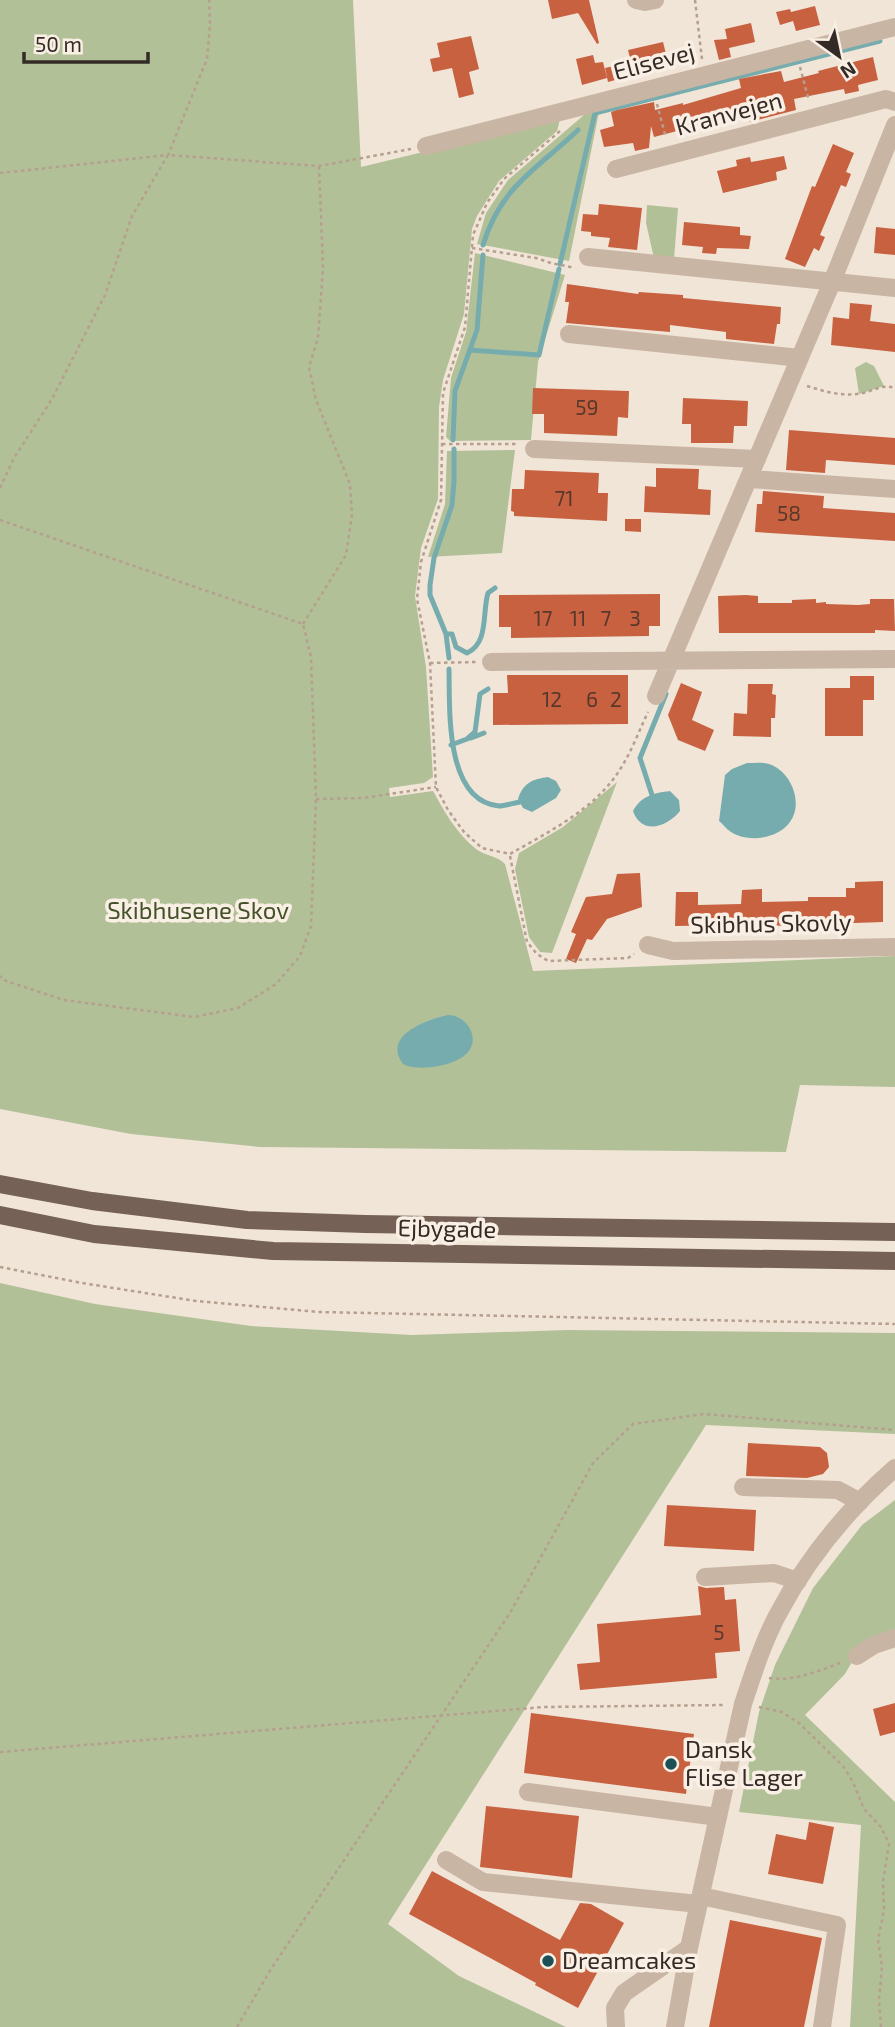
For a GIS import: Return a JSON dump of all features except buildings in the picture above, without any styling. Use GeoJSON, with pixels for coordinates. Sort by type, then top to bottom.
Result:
{"type":"FeatureCollection","features":[{"type":"Feature","properties":{"kind":"main road","name":"Ejbygade"},"geometry":{"type":"LineString","coordinates":[[0,1184],[92,1201],[247,1220],[895,1232]]}},
{"type":"Feature","properties":{"kind":"main road","name":"Ejbygade"},"geometry":{"type":"LineString","coordinates":[[0,1214],[94,1234],[273,1251],[895,1261]]}},
{"type":"Feature","properties":{"kind":"street"},"geometry":{"type":"LineString","coordinates":[[636,0],[655,0]]}},
{"type":"Feature","properties":{"kind":"street","name":"Elisevej"},"geometry":{"type":"LineString","coordinates":[[426,146],[895,27]]}},
{"type":"Feature","properties":{"kind":"street","name":"Kranvejen"},"geometry":{"type":"LineString","coordinates":[[616,169],[886,99],[895,102]]}},
{"type":"Feature","properties":{"kind":"street"},"geometry":{"type":"LineString","coordinates":[[656,696],[832,282],[895,125]]}},
{"type":"Feature","properties":{"kind":"street"},"geometry":{"type":"LineString","coordinates":[[588,257],[895,288]]}},
{"type":"Feature","properties":{"kind":"street"},"geometry":{"type":"LineString","coordinates":[[569,334],[800,358]]}},
{"type":"Feature","properties":{"kind":"street"},"geometry":{"type":"LineString","coordinates":[[534,449],[757,459]]}},
{"type":"Feature","properties":{"kind":"street"},"geometry":{"type":"LineString","coordinates":[[749,479],[895,489]]}},
{"type":"Feature","properties":{"kind":"street"},"geometry":{"type":"LineString","coordinates":[[491,662],[895,659]]}},
{"type":"Feature","properties":{"kind":"street","name":"Skibhus Skovly"},"geometry":{"type":"LineString","coordinates":[[648,945],[673,951],[895,947]]}},
{"type":"Feature","properties":{"kind":"street"},"geometry":{"type":"LineString","coordinates":[[675,2027],[689,1948],[743,1704],[752,1676],[777,1616],[815,1554],[860,1502],[895,1468]]}},
{"type":"Feature","properties":{"kind":"street"},"geometry":{"type":"LineString","coordinates":[[743,1486],[838,1490],[860,1502]]}},
{"type":"Feature","properties":{"kind":"street"},"geometry":{"type":"LineString","coordinates":[[705,1577],[774,1573],[798,1581]]}},
{"type":"Feature","properties":{"kind":"street"},"geometry":{"type":"LineString","coordinates":[[857,1656],[874,1644],[895,1638]]}},
{"type":"Feature","properties":{"kind":"street"},"geometry":{"type":"LineString","coordinates":[[528,1792],[718,1817]]}},
{"type":"Feature","properties":{"kind":"street"},"geometry":{"type":"LineString","coordinates":[[446,1860],[483,1882],[700,1900],[837,1925],[822,2027]]}},
{"type":"Feature","properties":{"kind":"street"},"geometry":{"type":"LineString","coordinates":[[616,2027],[615,2008],[624,1993],[689,1948]]}},
{"type":"Feature","properties":{"kind":"path"},"geometry":{"type":"LineString","coordinates":[[0,488],[14,458],[52,399],[105,295],[132,216],[168,155],[207,59],[209,0]]}},
{"type":"Feature","properties":{"kind":"path"},"geometry":{"type":"LineString","coordinates":[[695,0],[704,74]]}},
{"type":"Feature","properties":{"kind":"path"},"geometry":{"type":"LineString","coordinates":[[800,63],[814,118]]}},
{"type":"Feature","properties":{"kind":"path"},"geometry":{"type":"LineString","coordinates":[[656,99],[670,155]]}},
{"type":"Feature","properties":{"kind":"path"},"geometry":{"type":"LineString","coordinates":[[581,108],[563,128],[504,179],[487,203],[473,235],[465,327],[443,393],[441,500],[421,562],[417,599],[430,663],[436,786],[448,810],[464,832],[482,848],[510,854],[563,823],[594,799],[618,772],[656,696]]}},
{"type":"Feature","properties":{"kind":"path"},"geometry":{"type":"LineString","coordinates":[[0,173],[168,155],[319,166],[426,146]]}},
{"type":"Feature","properties":{"kind":"path"},"geometry":{"type":"LineString","coordinates":[[0,976],[6,981],[64,1000],[194,1017],[238,1008],[276,985],[300,956],[311,926],[316,799],[311,657],[303,624],[346,555],[352,515],[350,484],[316,400],[309,366],[317,338],[323,268],[319,166]]}},
{"type":"Feature","properties":{"kind":"path"},"geometry":{"type":"LineString","coordinates":[[472,248],[536,258],[564,267],[579,268],[588,257]]}},
{"type":"Feature","properties":{"kind":"path"},"geometry":{"type":"LineString","coordinates":[[790,382],[836,394],[859,394],[884,386],[895,388]]}},
{"type":"Feature","properties":{"kind":"path"},"geometry":{"type":"LineString","coordinates":[[442,444],[523,444],[534,449]]}},
{"type":"Feature","properties":{"kind":"path"},"geometry":{"type":"LineString","coordinates":[[0,520],[303,624]]}},
{"type":"Feature","properties":{"kind":"path"},"geometry":{"type":"LineString","coordinates":[[430,663],[491,662]]}},
{"type":"Feature","properties":{"kind":"path"},"geometry":{"type":"LineString","coordinates":[[316,799],[363,798],[436,786]]}},
{"type":"Feature","properties":{"kind":"path"},"geometry":{"type":"LineString","coordinates":[[510,854],[527,942],[537,954],[548,961],[628,958],[648,945]]}},
{"type":"Feature","properties":{"kind":"path"},"geometry":{"type":"LineString","coordinates":[[0,1267],[196,1301],[319,1312],[895,1324]]}},
{"type":"Feature","properties":{"kind":"path"},"geometry":{"type":"LineString","coordinates":[[237,2027],[271,1969],[510,1613],[593,1463],[633,1424],[704,1414],[895,1430]]}},
{"type":"Feature","properties":{"kind":"path"},"geometry":{"type":"LineString","coordinates":[[752,1676],[780,1680],[822,1670],[857,1656]]}},
{"type":"Feature","properties":{"kind":"path"},"geometry":{"type":"LineString","coordinates":[[0,1752],[544,1707],[743,1704],[782,1712],[799,1723],[843,1766],[864,1809],[881,1828],[889,1844],[883,1881],[884,1910],[878,1940],[882,1967],[879,2000],[881,2027]]}},
{"type":"Feature","properties":{"kind":"path"},"geometry":{"type":"LineString","coordinates":[[889,1844],[895,1843]]}},
{"type":"Feature","properties":{"kind":"green space","name":"Skibhusene Skov"},"geometry":{"type":"Polygon","coordinates":[[[0,0],[353,0],[361,167],[560,119],[557,131],[499,181],[472,229],[464,314],[443,380],[439,407],[438,499],[421,548],[415,596],[426,667],[433,777],[424,783],[389,788],[390,797],[433,791],[469,843],[505,864],[533,971],[895,956],[895,1087],[800,1085],[786,1152],[260,1147],[131,1134],[0,1109],[0,0]]]}},
{"type":"Feature","properties":{"kind":"green space"},"geometry":{"type":"Polygon","coordinates":[[[600,107],[569,261],[477,244],[486,213],[508,180],[591,109],[600,107]]]}},
{"type":"Feature","properties":{"kind":"green space"},"geometry":{"type":"Polygon","coordinates":[[[647,205],[678,208],[674,259],[654,258],[646,223],[647,205]]]}},
{"type":"Feature","properties":{"kind":"green space"},"geometry":{"type":"Polygon","coordinates":[[[475,253],[565,275],[538,362],[531,440],[450,441],[446,437],[451,378],[466,332],[475,253]]]}},
{"type":"Feature","properties":{"kind":"green space"},"geometry":{"type":"Polygon","coordinates":[[[866,362],[874,366],[884,386],[859,394],[855,368],[866,362]]]}},
{"type":"Feature","properties":{"kind":"green space"},"geometry":{"type":"Polygon","coordinates":[[[515,450],[502,553],[428,557],[445,504],[447,451],[515,450]]]}},
{"type":"Feature","properties":{"kind":"green space"},"geometry":{"type":"Polygon","coordinates":[[[617,782],[552,953],[540,952],[529,937],[515,869],[519,853],[563,827],[617,782]]]}},
{"type":"Feature","properties":{"kind":"green space"},"geometry":{"type":"Polygon","coordinates":[[[0,1283],[95,1304],[251,1326],[412,1335],[567,1330],[895,1333],[895,1434],[706,1425],[388,1924],[459,1976],[566,2027],[0,2027],[0,1283]]]}},
{"type":"Feature","properties":{"kind":"green space"},"geometry":{"type":"Polygon","coordinates":[[[895,1500],[895,1631],[864,1641],[845,1674],[805,1715],[895,1802],[895,2027],[850,2027],[861,1825],[739,1812],[759,1712],[775,1665],[813,1588],[862,1525],[895,1500]]]}},
{"type":"Feature","properties":{"kind":"water"},"geometry":{"type":"Polygon","coordinates":[[[747,763],[767,763],[777,768],[784,773],[793,788],[796,806],[794,814],[785,828],[771,836],[754,838],[738,835],[729,831],[719,821],[725,775],[747,763]]]}},
{"type":"Feature","properties":{"kind":"water"},"geometry":{"type":"Polygon","coordinates":[[[548,777],[556,781],[561,790],[556,798],[532,812],[523,808],[518,799],[523,789],[533,781],[548,777]]]}},
{"type":"Feature","properties":{"kind":"water"},"geometry":{"type":"Polygon","coordinates":[[[670,791],[679,800],[680,811],[675,817],[655,826],[642,824],[637,819],[633,811],[640,802],[653,794],[670,791]]]}},
{"type":"Feature","properties":{"kind":"water"},"geometry":{"type":"Polygon","coordinates":[[[448,1015],[461,1019],[470,1029],[473,1042],[466,1054],[453,1062],[436,1066],[417,1068],[403,1064],[398,1054],[398,1045],[402,1038],[418,1025],[448,1015]]]}},
{"type":"Feature","properties":{"kind":"waterway"},"geometry":{"type":"LineString","coordinates":[[560,264],[595,113],[880,41]]}},
{"type":"Feature","properties":{"kind":"waterway"},"geometry":{"type":"LineString","coordinates":[[483,245],[491,225],[510,193],[578,130]]}},
{"type":"Feature","properties":{"kind":"waterway"},"geometry":{"type":"LineString","coordinates":[[453,440],[455,391],[477,330],[483,255]]}},
{"type":"Feature","properties":{"kind":"waterway"},"geometry":{"type":"LineString","coordinates":[[470,350],[539,355],[559,269]]}},
{"type":"Feature","properties":{"kind":"waterway"},"geometry":{"type":"LineString","coordinates":[[449,658],[446,634],[430,595],[430,585],[434,558],[452,505],[454,449]]}},
{"type":"Feature","properties":{"kind":"waterway"},"geometry":{"type":"LineString","coordinates":[[446,634],[452,634],[456,647],[467,653],[474,648],[482,635],[488,593],[495,588]]}},
{"type":"Feature","properties":{"kind":"waterway"},"geometry":{"type":"LineString","coordinates":[[449,669],[454,750],[459,770],[468,788],[481,800],[499,806],[520,802]]}},
{"type":"Feature","properties":{"kind":"waterway"},"geometry":{"type":"LineString","coordinates":[[451,745],[467,739],[475,732],[480,694],[488,689]]}},
{"type":"Feature","properties":{"kind":"waterway"},"geometry":{"type":"LineString","coordinates":[[652,795],[640,758],[666,694]]}},
{"type":"Feature","properties":{"kind":"waterway"},"geometry":{"type":"LineString","coordinates":[[471,738],[484,733]]}},
{"type":"Feature","properties":{"kind":"place","name":"Dansk Flise Lager"},"geometry":{"type":"Point","coordinates":[671,1764]}},
{"type":"Feature","properties":{"kind":"place","name":"Dreamcakes"},"geometry":{"type":"Point","coordinates":[548,1961]}}]}
